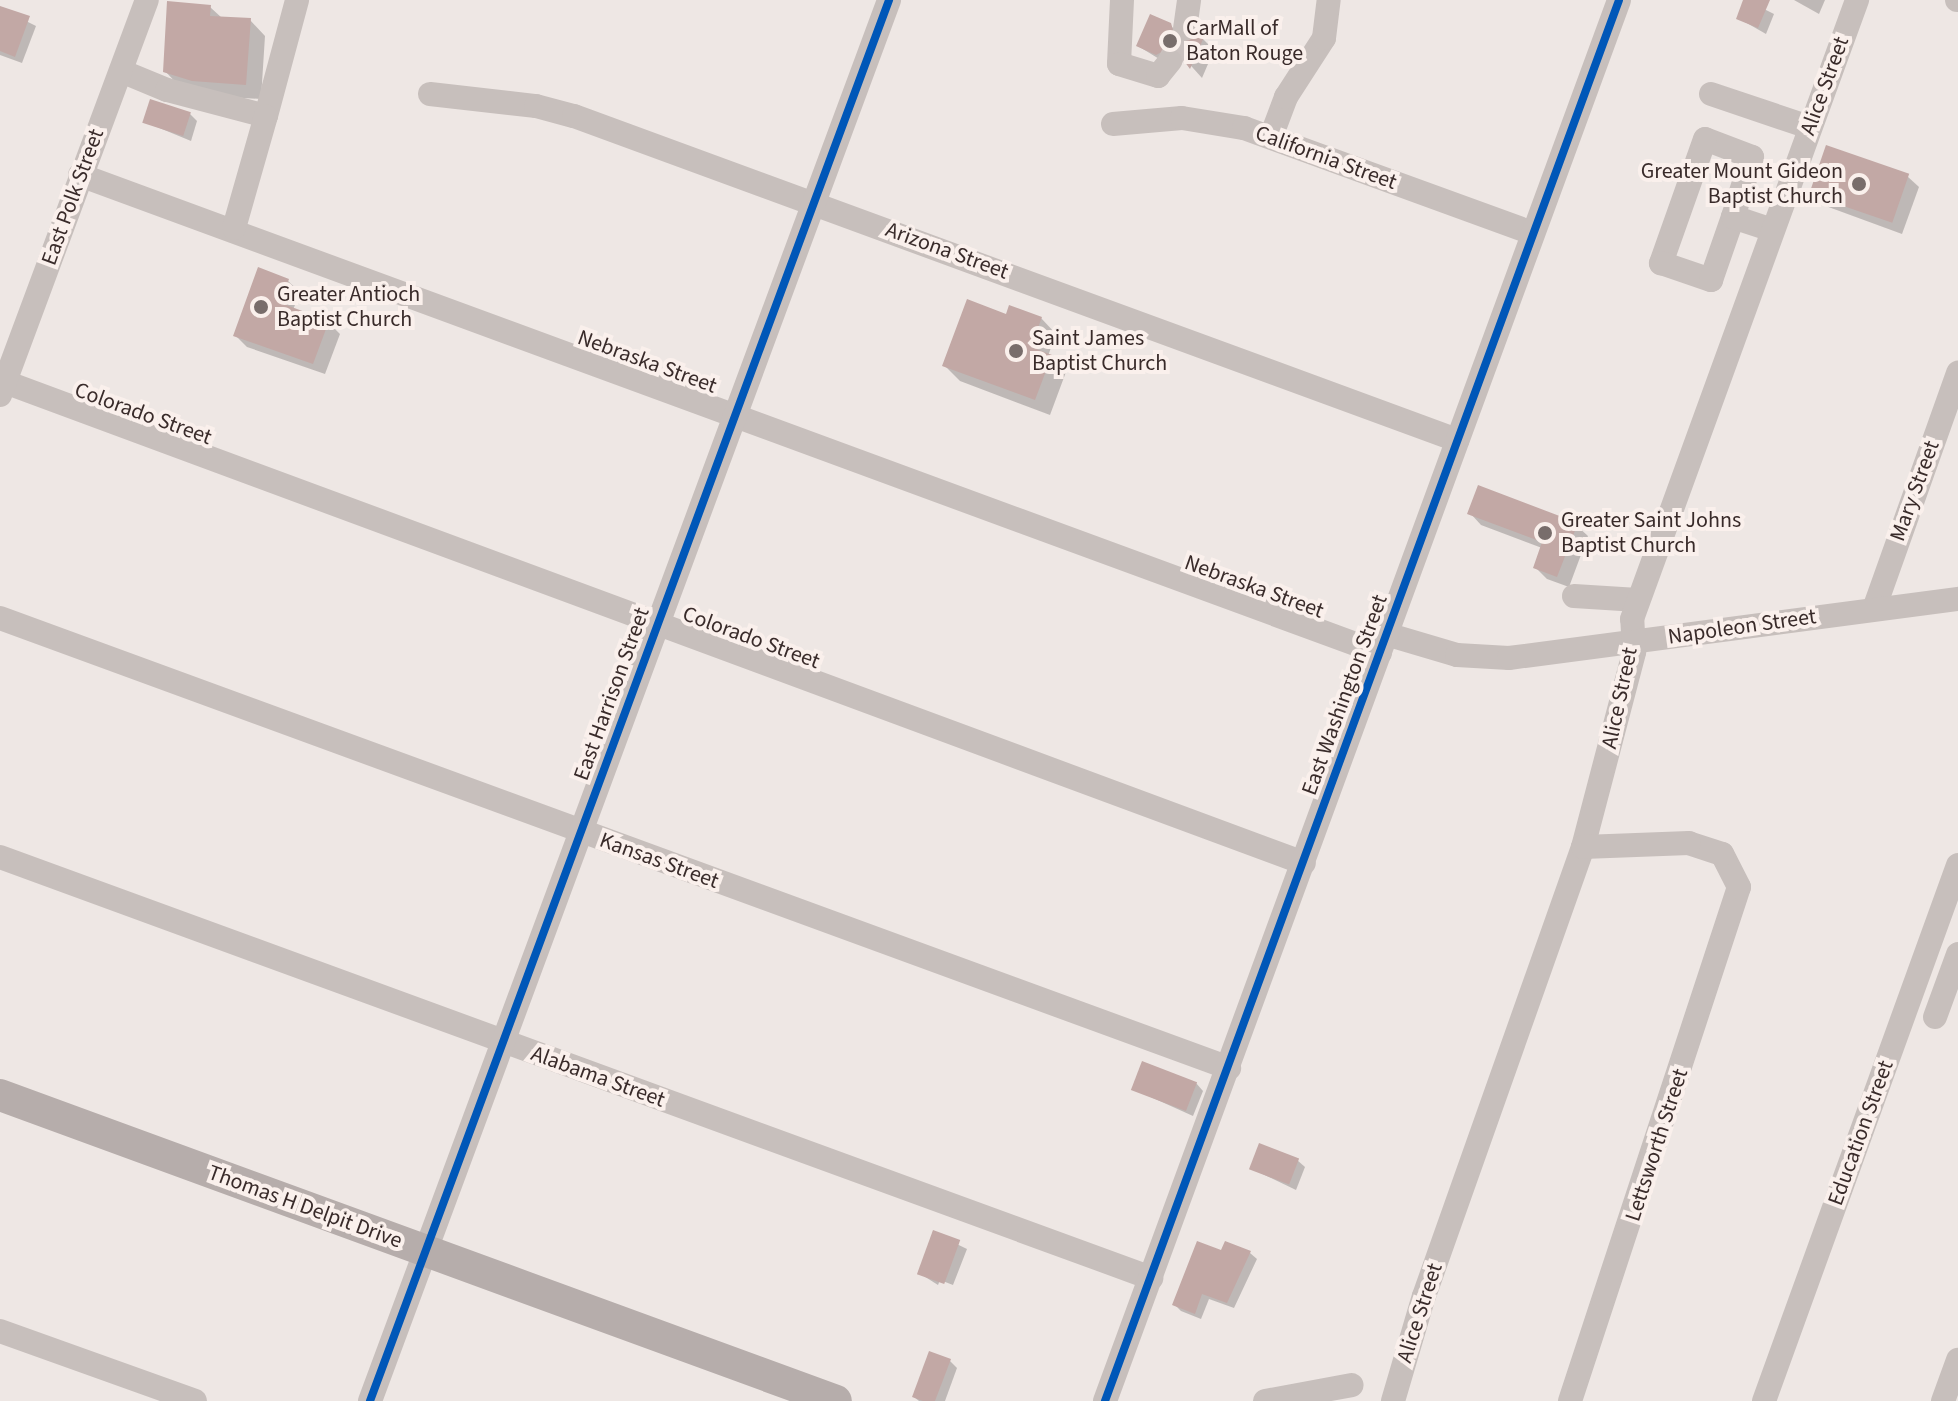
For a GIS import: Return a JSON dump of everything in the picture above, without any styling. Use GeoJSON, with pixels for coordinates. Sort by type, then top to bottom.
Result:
{"type":"FeatureCollection","features":[{"type":"Feature","properties":{"kind":"main road","name":"Thomas H Delpit Drive"},"geometry":{"type":"LineString","coordinates":[[0,1095],[836,1401]]}},
{"type":"Feature","properties":{"kind":"street","name":"East Polk Street"},"geometry":{"type":"LineString","coordinates":[[2,388],[147,0]]}},
{"type":"Feature","properties":{"kind":"street"},"geometry":{"type":"LineString","coordinates":[[234,228],[297,0]]}},
{"type":"Feature","properties":{"kind":"street","name":"East Harrison Street"},"geometry":{"type":"LineString","coordinates":[[370,1401],[889,0]]}},
{"type":"Feature","properties":{"kind":"street"},"geometry":{"type":"LineString","coordinates":[[1122,0],[1119,64],[1158,76],[1170,61]]}},
{"type":"Feature","properties":{"kind":"street"},"geometry":{"type":"LineString","coordinates":[[1185,29],[1189,0]]}},
{"type":"Feature","properties":{"kind":"street"},"geometry":{"type":"LineString","coordinates":[[1271,137],[1286,97],[1324,38],[1329,0]]}},
{"type":"Feature","properties":{"kind":"street","name":"East Washington Street"},"geometry":{"type":"LineString","coordinates":[[1105,1401],[1619,0]]}},
{"type":"Feature","properties":{"kind":"street","name":"Alice Street"},"geometry":{"type":"LineString","coordinates":[[1393,1401],[1424,1296],[1583,847],[1633,640],[1632,619],[1638,600],[1857,0]]}},
{"type":"Feature","properties":{"kind":"street"},"geometry":{"type":"LineString","coordinates":[[121,71],[167,90],[266,116]]}},
{"type":"Feature","properties":{"kind":"street","name":"Arizona Street"},"geometry":{"type":"LineString","coordinates":[[430,94],[536,106],[574,116],[1457,440]]}},
{"type":"Feature","properties":{"kind":"street"},"geometry":{"type":"LineString","coordinates":[[1711,94],[1809,127]]}},
{"type":"Feature","properties":{"kind":"street","name":"California Street"},"geometry":{"type":"LineString","coordinates":[[1113,124],[1182,118],[1271,137],[1532,233]]}},
{"type":"Feature","properties":{"kind":"street"},"geometry":{"type":"LineString","coordinates":[[1705,139],[1752,157],[1733,217],[1711,280],[1661,263],[1705,139]]}},
{"type":"Feature","properties":{"kind":"street","name":"Nebraska Street"},"geometry":{"type":"LineString","coordinates":[[80,175],[234,228],[734,413],[1383,643]]}},
{"type":"Feature","properties":{"kind":"street"},"geometry":{"type":"LineString","coordinates":[[1733,217],[1772,230]]}},
{"type":"Feature","properties":{"kind":"street","name":"Mary Street"},"geometry":{"type":"LineString","coordinates":[[1874,609],[1958,373]]}},
{"type":"Feature","properties":{"kind":"street","name":"Colorado Street"},"geometry":{"type":"LineString","coordinates":[[2,388],[657,622],[1304,863]]}},
{"type":"Feature","properties":{"kind":"street"},"geometry":{"type":"LineString","coordinates":[[1574,596],[1638,600]]}},
{"type":"Feature","properties":{"kind":"street","name":"Napoleon Street"},"geometry":{"type":"LineString","coordinates":[[1383,643],[1489,658],[1958,599]]}},
{"type":"Feature","properties":{"kind":"street","name":"Kansas Street"},"geometry":{"type":"LineString","coordinates":[[0,618],[1229,1068]]}},
{"type":"Feature","properties":{"kind":"street","name":"Lettsworth Street"},"geometry":{"type":"LineString","coordinates":[[1570,1401],[1739,887],[1722,854],[1689,843],[1583,847]]}},
{"type":"Feature","properties":{"kind":"street","name":"Alabama Street"},"geometry":{"type":"LineString","coordinates":[[0,857],[1151,1278]]}},
{"type":"Feature","properties":{"kind":"street","name":"Education Street"},"geometry":{"type":"LineString","coordinates":[[1764,1401],[1958,865]]}},
{"type":"Feature","properties":{"kind":"street"},"geometry":{"type":"LineString","coordinates":[[1905,1011],[1947,1019],[1958,954]]}},
{"type":"Feature","properties":{"kind":"street"},"geometry":{"type":"LineString","coordinates":[[0,1331],[195,1401]]}},
{"type":"Feature","properties":{"kind":"street"},"geometry":{"type":"LineString","coordinates":[[1943,1401],[1958,1360]]}},
{"type":"Feature","properties":{"kind":"street"},"geometry":{"type":"LineString","coordinates":[[1265,1401],[1352,1385]]}},
{"type":"Feature","properties":{"kind":"building"},"geometry":{"type":"Polygon","coordinates":[[[1743,0],[1770,0],[1758,28],[1736,19],[1743,0]]]}},
{"type":"Feature","properties":{"kind":"building"},"geometry":{"type":"Polygon","coordinates":[[[167,1],[211,5],[210,16],[251,18],[246,85],[192,81],[163,72],[167,1]]]}},
{"type":"Feature","properties":{"kind":"building"},"geometry":{"type":"Polygon","coordinates":[[[0,6],[30,16],[15,57],[0,51],[0,6]]]}},
{"type":"Feature","properties":{"kind":"building","name":"CarMall of Baton Rouge"},"geometry":{"type":"Polygon","coordinates":[[[1150,14],[1171,23],[1176,41],[1204,37],[1190,69],[1173,46],[1156,55],[1136,46],[1150,14]]]}},
{"type":"Feature","properties":{"kind":"building"},"geometry":{"type":"Polygon","coordinates":[[[150,99],[191,112],[183,136],[142,123],[150,99]]]}},
{"type":"Feature","properties":{"kind":"building","name":"Greater Mount Gideon Baptist Church"},"geometry":{"type":"Polygon","coordinates":[[[1826,145],[1909,174],[1892,223],[1809,194],[1826,145]]]}},
{"type":"Feature","properties":{"kind":"building"},"geometry":{"type":"Polygon","coordinates":[[[258,267],[289,279],[281,303],[329,321],[313,364],[233,336],[258,267]]]}},
{"type":"Feature","properties":{"kind":"building","name":"Saint James Baptist Church"},"geometry":{"type":"Polygon","coordinates":[[[967,299],[1006,314],[1009,305],[1042,317],[1031,347],[1052,355],[1035,400],[942,366],[967,299]]]}},
{"type":"Feature","properties":{"kind":"building","name":"Greater Saint Johns Baptist Church"},"geometry":{"type":"Polygon","coordinates":[[[1478,485],[1578,523],[1557,577],[1533,568],[1542,542],[1467,514],[1478,485]]]}},
{"type":"Feature","properties":{"kind":"building"},"geometry":{"type":"Polygon","coordinates":[[[1142,1061],[1197,1082],[1186,1111],[1131,1090],[1142,1061]]]}},
{"type":"Feature","properties":{"kind":"building"},"geometry":{"type":"Polygon","coordinates":[[[1259,1143],[1299,1158],[1289,1185],[1249,1169],[1259,1143]]]}},
{"type":"Feature","properties":{"kind":"building"},"geometry":{"type":"Polygon","coordinates":[[[933,1230],[960,1240],[944,1284],[917,1274],[933,1230]]]}},
{"type":"Feature","properties":{"kind":"building"},"geometry":{"type":"Polygon","coordinates":[[[1197,1241],[1221,1250],[1225,1241],[1251,1251],[1227,1303],[1202,1294],[1195,1314],[1172,1305],[1197,1241]]]}},
{"type":"Feature","properties":{"kind":"building"},"geometry":{"type":"Polygon","coordinates":[[[929,1351],[951,1359],[935,1401],[923,1401],[912,1397],[929,1351]]]}},
{"type":"Feature","properties":{"kind":"tunnel"},"geometry":{"type":"LineString","coordinates":[[1170,61],[1185,29]]}},
{"type":"Feature","properties":{"kind":"cycle path"},"geometry":{"type":"LineString","coordinates":[[370,1401],[889,0]]}},
{"type":"Feature","properties":{"kind":"cycle path"},"geometry":{"type":"LineString","coordinates":[[1105,1401],[1619,0]]}},
{"type":"Feature","properties":{"kind":"place","name":"CarMall of Baton Rouge"},"geometry":{"type":"Point","coordinates":[1170,41]}},
{"type":"Feature","properties":{"kind":"place","name":"Greater Mount Gideon Baptist Church"},"geometry":{"type":"Point","coordinates":[1859,184]}},
{"type":"Feature","properties":{"kind":"place","name":"Greater Antioch Baptist Church"},"geometry":{"type":"Point","coordinates":[261,307]}},
{"type":"Feature","properties":{"kind":"place","name":"Saint James Baptist Church"},"geometry":{"type":"Point","coordinates":[1016,351]}},
{"type":"Feature","properties":{"kind":"place","name":"Greater Saint Johns Baptist Church"},"geometry":{"type":"Point","coordinates":[1545,533]}}]}
